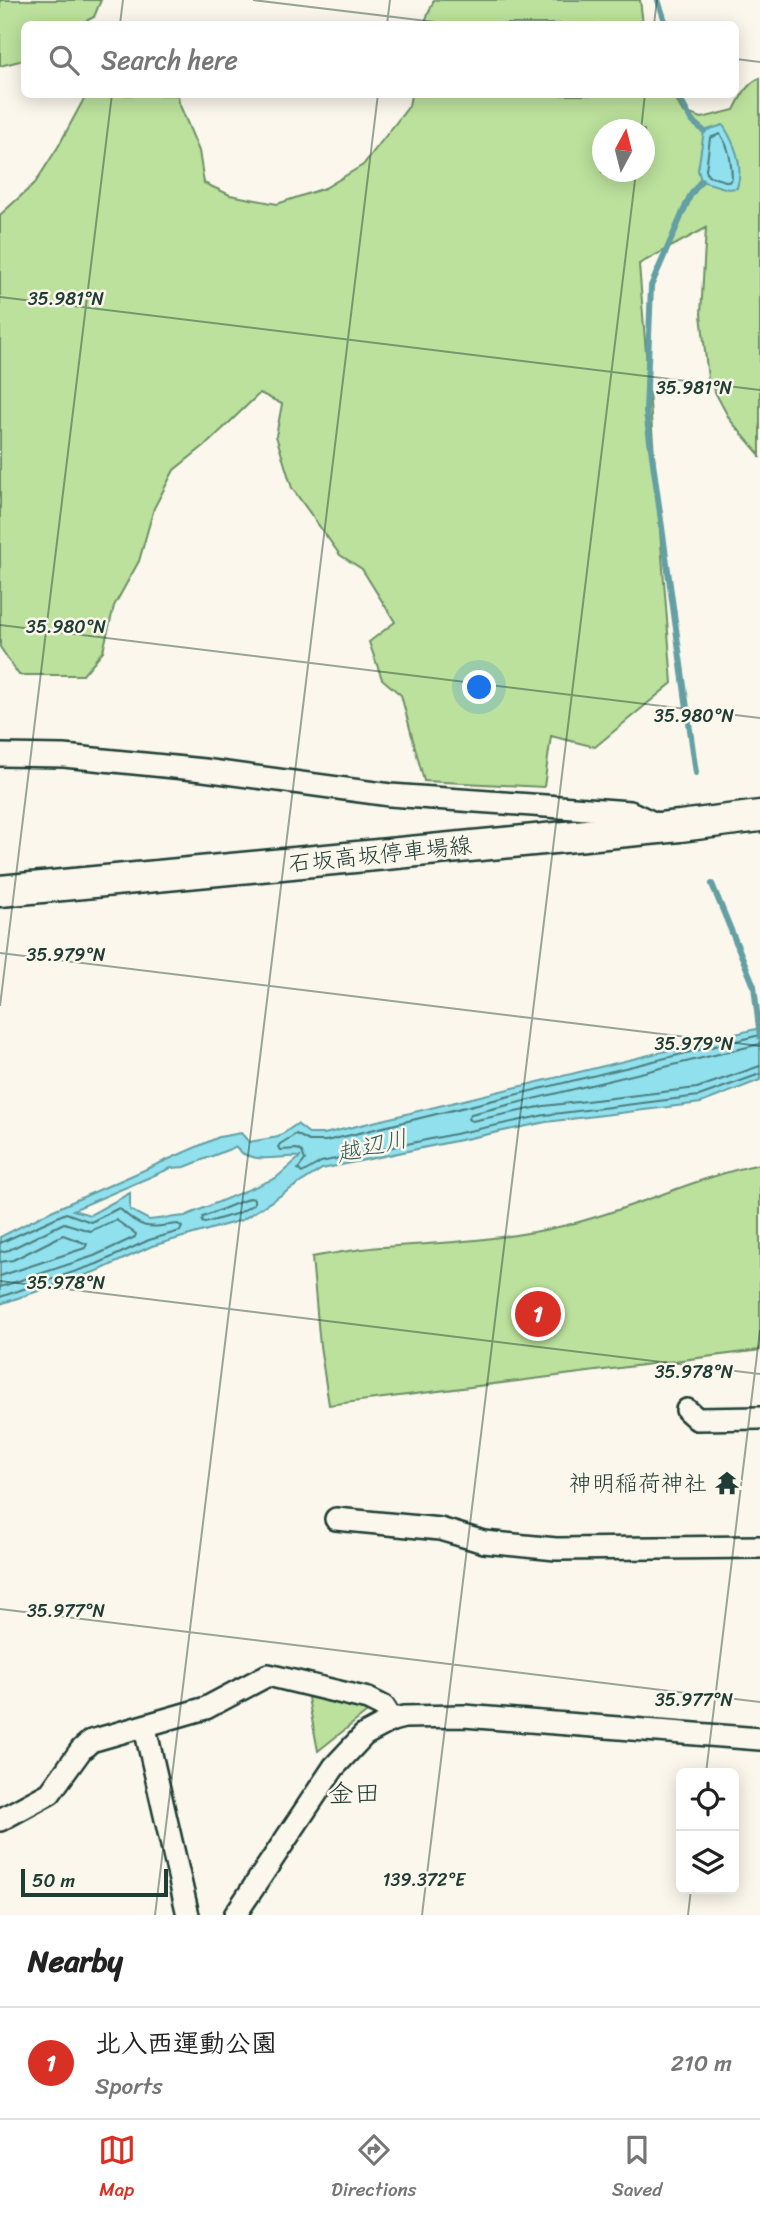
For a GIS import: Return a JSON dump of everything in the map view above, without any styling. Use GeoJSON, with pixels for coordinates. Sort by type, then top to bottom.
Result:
{"type":"FeatureCollection","features":[{"type":"Feature","properties":{"kind":"main road","name":"石坂高坂停車場線"},"geometry":{"type":"LineString","coordinates":[[0,891],[671,827],[760,816]]}},
{"type":"Feature","properties":{"kind":"street"},"geometry":{"type":"LineString","coordinates":[[0,755],[64,756],[204,770],[390,794],[630,811],[671,827],[739,808],[760,805]]}},
{"type":"Feature","properties":{"kind":"street"},"geometry":{"type":"LineString","coordinates":[[687,1410],[697,1419],[760,1418]]}},
{"type":"Feature","properties":{"kind":"street"},"geometry":{"type":"LineString","coordinates":[[336,1519],[440,1530],[484,1542],[556,1549],[760,1547]]}},
{"type":"Feature","properties":{"kind":"street"},"geometry":{"type":"LineString","coordinates":[[0,1820],[50,1793],[81,1750],[91,1741],[145,1728],[206,1708],[268,1675],[368,1699],[384,1707],[392,1720]]}},
{"type":"Feature","properties":{"kind":"street"},"geometry":{"type":"LineString","coordinates":[[235,1915],[334,1767],[364,1735],[392,1720],[419,1715],[464,1716],[760,1740]]}},
{"type":"Feature","properties":{"kind":"street"},"geometry":{"type":"LineString","coordinates":[[145,1728],[188,1915]]}},
{"type":"Feature","properties":{"kind":"green space"},"geometry":{"type":"Polygon","coordinates":[[[0,0],[101,0],[94,17],[86,21],[21,21],[21,61],[0,66],[0,0]]]}},
{"type":"Feature","properties":{"kind":"green space"},"geometry":{"type":"Polygon","coordinates":[[[434,0],[640,0],[643,21],[425,21],[434,0]]]}},
{"type":"Feature","properties":{"kind":"green space"},"geometry":{"type":"Polygon","coordinates":[[[760,78],[760,458],[730,420],[708,379],[701,314],[706,228],[639,264],[672,683],[595,747],[551,736],[544,787],[424,781],[401,695],[382,679],[369,642],[395,622],[362,569],[340,555],[292,488],[276,436],[282,404],[260,393],[209,442],[174,470],[154,508],[139,561],[114,606],[103,651],[83,675],[19,675],[0,647],[0,215],[35,183],[84,98],[178,98],[199,151],[204,183],[230,195],[277,204],[325,188],[363,165],[409,106],[410,98],[675,98],[683,112],[702,118],[734,110],[744,91],[760,78]]]}},
{"type":"Feature","properties":{"kind":"green space"},"geometry":{"type":"Polygon","coordinates":[[[760,1164],[760,1350],[329,1405],[320,1346],[312,1257],[544,1230],[616,1211],[711,1177],[760,1164]]]}},
{"type":"Feature","properties":{"kind":"green space"},"geometry":{"type":"Polygon","coordinates":[[[314,1693],[371,1709],[318,1751],[308,1698],[314,1693]]]}},
{"type":"Feature","properties":{"kind":"water"},"geometry":{"type":"Polygon","coordinates":[[[723,125],[739,163],[737,188],[728,189],[701,181],[698,170],[704,131],[723,125]]]}},
{"type":"Feature","properties":{"kind":"water","name":"越辺川"},"geometry":{"type":"Polygon","coordinates":[[[760,1028],[760,1080],[701,1103],[546,1122],[322,1169],[242,1220],[152,1246],[100,1270],[0,1304],[0,1237],[49,1212],[219,1137],[241,1133],[249,1142],[278,1137],[297,1124],[310,1134],[324,1134],[760,1028]],[[235,1147],[185,1167],[171,1168],[73,1210],[90,1215],[130,1193],[130,1210],[149,1220],[185,1216],[276,1178],[300,1157],[257,1158],[242,1153],[235,1147]]]}},
{"type":"Feature","properties":{"kind":"waterway"},"geometry":{"type":"LineString","coordinates":[[658,0],[665,21]]}},
{"type":"Feature","properties":{"kind":"waterway"},"geometry":{"type":"LineString","coordinates":[[679,98],[692,121],[704,131]]}},
{"type":"Feature","properties":{"kind":"waterway"},"geometry":{"type":"LineString","coordinates":[[696,773],[646,412],[651,286],[690,196],[701,181]]}},
{"type":"Feature","properties":{"kind":"waterway"},"geometry":{"type":"LineString","coordinates":[[712,884],[754,986],[760,1037]]}},
{"type":"Feature","properties":{"kind":"place","name":"北入西運動公園"},"geometry":{"type":"Point","coordinates":[538,1314]}},
{"type":"Feature","properties":{"kind":"place","name":"神明稲荷神社"},"geometry":{"type":"Point","coordinates":[727,1483]}},
{"type":"Feature","properties":{"kind":"district","name":"金田"},"geometry":{"type":"Point","coordinates":[354,1793]}}]}
